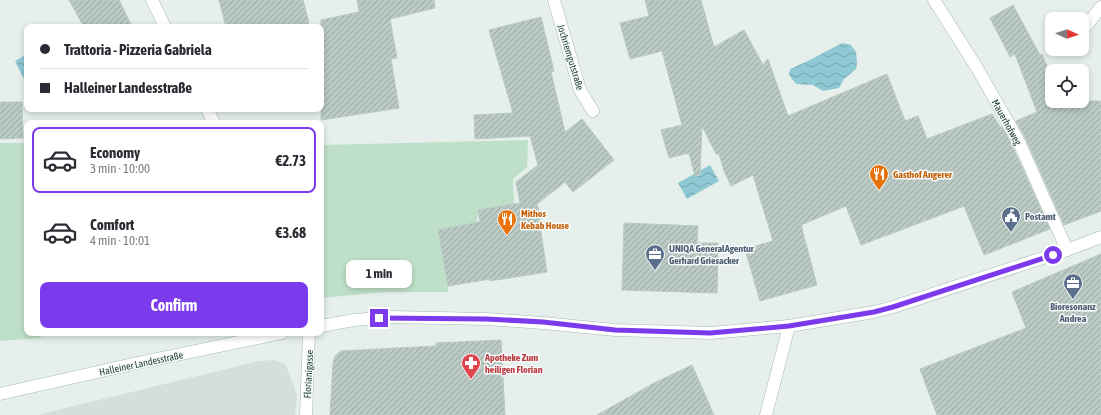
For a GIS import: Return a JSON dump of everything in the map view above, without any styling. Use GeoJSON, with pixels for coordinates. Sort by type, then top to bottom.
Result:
{"type":"FeatureCollection","features":[{"type":"Feature","properties":{"kind":"main road"},"geometry":{"type":"LineString","coordinates":[[152,0],[164,24]]}},
{"type":"Feature","properties":{"kind":"main road","name":"Jochriemgutstraße"},"geometry":{"type":"LineString","coordinates":[[554,0],[580,90],[593,111]]}},
{"type":"Feature","properties":{"kind":"main road","name":"Mauerhofweg"},"geometry":{"type":"LineString","coordinates":[[934,0],[977,68],[1018,140],[1067,250]]}},
{"type":"Feature","properties":{"kind":"main road"},"geometry":{"type":"LineString","coordinates":[[1089,22],[1101,7]]}},
{"type":"Feature","properties":{"kind":"main road"},"geometry":{"type":"LineString","coordinates":[[324,325],[354,320],[392,317],[487,319],[543,322],[615,330],[710,333],[789,326],[874,312],[893,307],[1067,250],[1101,237]]}},
{"type":"Feature","properties":{"kind":"main road"},"geometry":{"type":"LineString","coordinates":[[766,415],[789,326]]}},
{"type":"Feature","properties":{"kind":"main road","name":"Halleiner Landesstraße"},"geometry":{"type":"LineString","coordinates":[[0,394],[268,336]]}},
{"type":"Feature","properties":{"kind":"main road","name":"Florianigasse"},"geometry":{"type":"LineString","coordinates":[[306,415],[309,336]]}},
{"type":"Feature","properties":{"kind":"shaded area"},"geometry":{"type":"Polygon","coordinates":[[[275,360],[286,365],[297,395],[295,415],[37,415],[259,361],[275,360]]]}},
{"type":"Feature","properties":{"kind":"green space"},"geometry":{"type":"Polygon","coordinates":[[[528,140],[527,167],[513,179],[514,204],[478,210],[477,223],[438,230],[448,292],[385,292],[324,298],[324,145],[528,140]]]}},
{"type":"Feature","properties":{"kind":"green space"},"geometry":{"type":"Polygon","coordinates":[[[0,143],[24,143],[24,336],[41,336],[41,338],[0,341],[0,143]]]}},
{"type":"Feature","properties":{"kind":"water"},"geometry":{"type":"Polygon","coordinates":[[[842,43],[851,45],[856,52],[857,63],[856,69],[844,79],[839,88],[823,91],[813,85],[796,84],[789,75],[790,69],[842,43]]]}},
{"type":"Feature","properties":{"kind":"water"},"geometry":{"type":"Polygon","coordinates":[[[24,56],[24,79],[15,61],[24,56]]]}},
{"type":"Feature","properties":{"kind":"water"},"geometry":{"type":"Polygon","coordinates":[[[710,165],[719,181],[687,199],[678,183],[710,165]]]}},
{"type":"Feature","properties":{"kind":"building"},"geometry":{"type":"Polygon","coordinates":[[[69,0],[119,0],[131,24],[82,24],[69,0]]]}},
{"type":"Feature","properties":{"kind":"building"},"geometry":{"type":"Polygon","coordinates":[[[219,0],[303,0],[309,23],[306,24],[225,24],[219,0]]]}},
{"type":"Feature","properties":{"kind":"building"},"geometry":{"type":"Polygon","coordinates":[[[357,0],[434,0],[435,8],[390,19],[397,58],[391,59],[399,108],[321,120],[321,112],[324,112],[324,24],[321,24],[321,20],[359,12],[357,0]]]}},
{"type":"Feature","properties":{"kind":"building"},"geometry":{"type":"Polygon","coordinates":[[[645,0],[701,0],[714,47],[744,30],[763,65],[768,59],[788,116],[887,74],[905,121],[918,116],[927,139],[992,114],[1000,127],[1002,127],[1011,143],[1050,229],[984,255],[964,206],[861,245],[846,206],[801,225],[817,285],[760,301],[745,249],[773,241],[753,175],[731,186],[724,171],[719,154],[716,154],[702,126],[700,175],[695,176],[689,153],[669,158],[661,130],[682,125],[662,51],[630,59],[620,23],[649,16],[645,0]]]}},
{"type":"Feature","properties":{"kind":"building"},"geometry":{"type":"Polygon","coordinates":[[[1013,5],[1040,55],[1042,54],[1046,64],[1045,108],[1089,108],[1089,101],[1101,101],[1101,211],[1064,225],[1025,137],[1016,121],[1037,112],[1015,54],[1010,57],[990,18],[1013,5]]]}},
{"type":"Feature","properties":{"kind":"building"},"geometry":{"type":"Polygon","coordinates":[[[541,17],[554,71],[551,72],[565,132],[582,119],[614,160],[573,192],[565,182],[537,204],[541,219],[539,219],[547,272],[448,286],[438,230],[480,222],[478,210],[520,203],[516,182],[538,165],[530,136],[475,139],[474,115],[513,113],[489,30],[541,17]]]}},
{"type":"Feature","properties":{"kind":"building"},"geometry":{"type":"Polygon","coordinates":[[[0,102],[22,102],[23,138],[0,139],[0,102]]]}},
{"type":"Feature","properties":{"kind":"building"},"geometry":{"type":"Polygon","coordinates":[[[624,223],[698,226],[697,243],[718,243],[717,293],[622,290],[624,223]]]}},
{"type":"Feature","properties":{"kind":"building"},"geometry":{"type":"Polygon","coordinates":[[[1101,254],[1101,415],[937,415],[920,369],[1026,328],[1012,292],[1101,254]]]}},
{"type":"Feature","properties":{"kind":"building"},"geometry":{"type":"Polygon","coordinates":[[[501,340],[505,415],[330,415],[333,363],[335,356],[341,351],[436,346],[436,343],[501,340]]]}},
{"type":"Feature","properties":{"kind":"building"},"geometry":{"type":"Polygon","coordinates":[[[692,365],[714,415],[597,415],[656,382],[692,365]]]}},
{"type":"Feature","properties":{"kind":"place","name":"Gasthof Angerer"},"geometry":{"type":"Point","coordinates":[879,191]}},
{"type":"Feature","properties":{"kind":"place","name":"Postamt"},"geometry":{"type":"Point","coordinates":[1011,233]}},
{"type":"Feature","properties":{"kind":"place","name":"Mithos Kebab House"},"geometry":{"type":"Point","coordinates":[507,236]}},
{"type":"Feature","properties":{"kind":"place","name":"UNIQA GeneralAgentur Gerhard Griesacker"},"geometry":{"type":"Point","coordinates":[655,271]}},
{"type":"Feature","properties":{"kind":"place","name":"Bioresonanz Andrea"},"geometry":{"type":"Point","coordinates":[1073,300]}},
{"type":"Feature","properties":{"kind":"place","name":"Apotheke Zum heiligen Florian"},"geometry":{"type":"Point","coordinates":[471,380]}},
{"type":"Feature","properties":{"kind":"route"},"geometry":{"type":"LineString","coordinates":[[379,318],[487,319],[543,322],[599,329],[710,333],[789,326],[874,312],[893,307],[968,284],[1053,255]]}}]}
